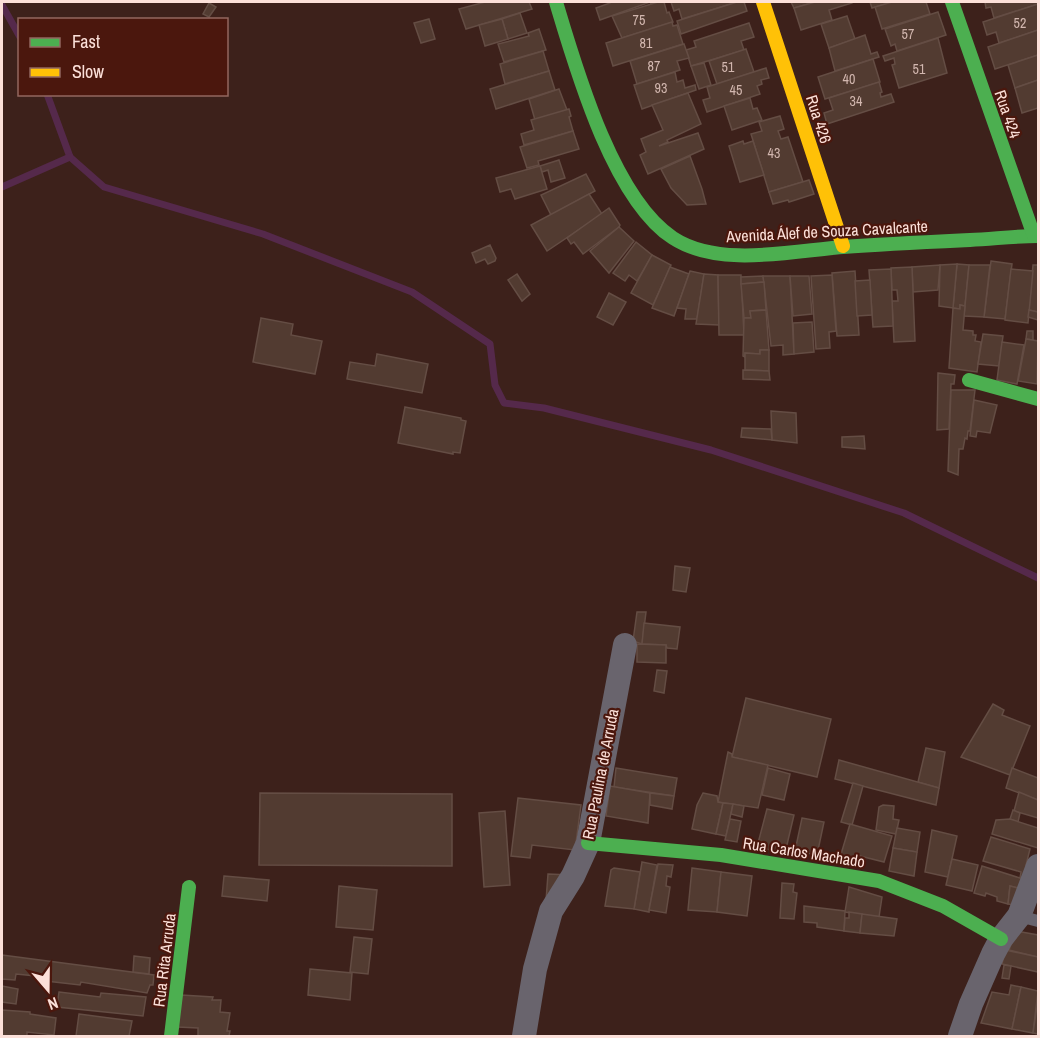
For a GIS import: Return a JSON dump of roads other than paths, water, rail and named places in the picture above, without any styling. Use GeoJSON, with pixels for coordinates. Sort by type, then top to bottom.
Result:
{"type":"FeatureCollection","features":[{"type":"Feature","properties":{"kind":"street","name":"Avenida Álef de Souza Cavalcante"},"geometry":{"type":"LineString","coordinates":[[556,2],[579,77],[617,169],[635,200],[663,230],[683,244],[716,254],[769,253],[843,246],[1036,236]]}},
{"type":"Feature","properties":{"kind":"street","name":"Rua 426"},"geometry":{"type":"LineString","coordinates":[[763,2],[843,246]]}},
{"type":"Feature","properties":{"kind":"street","name":"Rua 424"},"geometry":{"type":"LineString","coordinates":[[952,2],[1036,236]]}},
{"type":"Feature","properties":{"kind":"street"},"geometry":{"type":"LineString","coordinates":[[969,380],[1038,399]]}},
{"type":"Feature","properties":{"kind":"street","name":"Rua Paulina de Arruda"},"geometry":{"type":"LineString","coordinates":[[524,1036],[535,969],[551,911],[573,876],[588,843],[625,645]]}},
{"type":"Feature","properties":{"kind":"street","name":"Rua Carlos Machado"},"geometry":{"type":"LineString","coordinates":[[588,843],[721,855],[879,881],[943,906],[1001,939]]}},
{"type":"Feature","properties":{"kind":"street"},"geometry":{"type":"LineString","coordinates":[[960,1036],[971,1004],[1001,939],[1029,919],[1038,866]]}},
{"type":"Feature","properties":{"kind":"street","name":"Rua Rita Arruda"},"geometry":{"type":"LineString","coordinates":[[171,1036],[189,887]]}},
{"type":"Feature","properties":{"kind":"waterway"},"geometry":{"type":"LineString","coordinates":[[2,5],[18,33]]}},
{"type":"Feature","properties":{"kind":"waterway"},"geometry":{"type":"LineString","coordinates":[[48,96],[70,157],[104,187],[263,234],[412,292],[490,344],[495,385],[504,403],[544,408],[711,450],[904,513],[1038,578]]}},
{"type":"Feature","properties":{"kind":"waterway"},"geometry":{"type":"LineString","coordinates":[[2,187],[70,157]]}}]}
